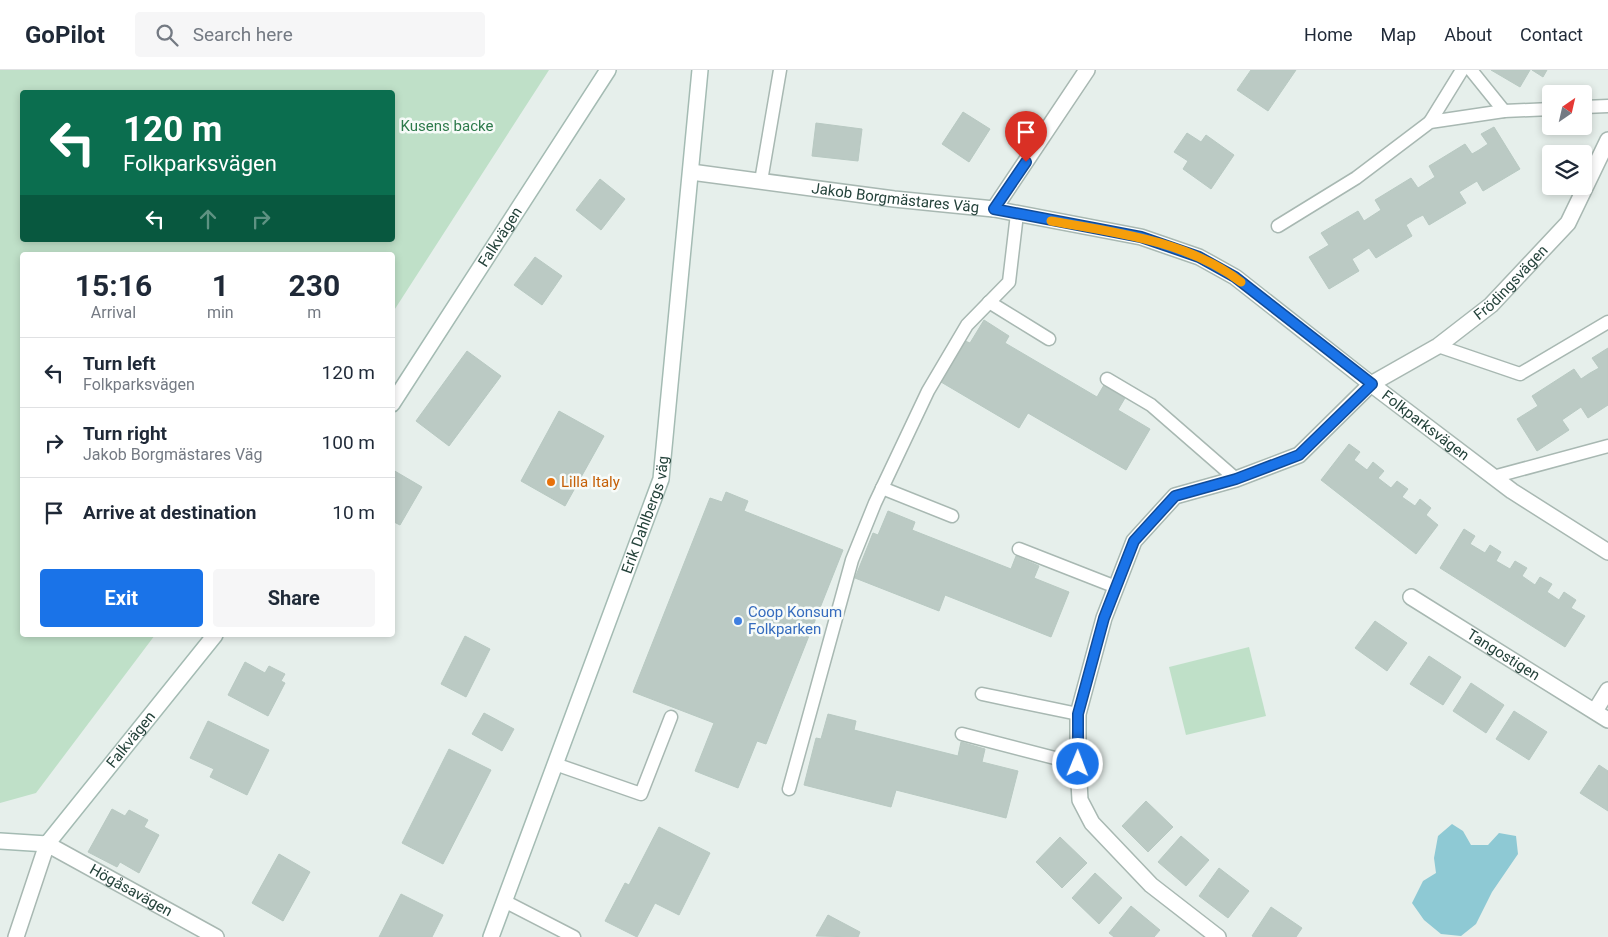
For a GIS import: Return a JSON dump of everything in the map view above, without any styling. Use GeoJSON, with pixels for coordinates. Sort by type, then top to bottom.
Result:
{"type":"FeatureCollection","features":[{"type":"Feature","properties":{"kind":"street","name":"Falkvägen"},"geometry":{"type":"LineString","coordinates":[[395,399],[608,70]]}},
{"type":"Feature","properties":{"kind":"street","name":"Erik Dahlbergs väg"},"geometry":{"type":"LineString","coordinates":[[491,937],[661,479],[700,70]]}},
{"type":"Feature","properties":{"kind":"street","name":"Jakob Borgmästares Väg"},"geometry":{"type":"LineString","coordinates":[[691,172],[894,199],[994,209],[1087,70]]}},
{"type":"Feature","properties":{"kind":"street","name":"Frödingsvägen"},"geometry":{"type":"LineString","coordinates":[[1218,937],[1151,885],[1092,823],[1080,800],[1078,714],[1104,618],[1134,541],[1175,496],[1236,479],[1299,455],[1372,384],[1438,346],[1491,305],[1568,223],[1608,140]]}},
{"type":"Feature","properties":{"kind":"street","name":"Folkparksvägen"},"geometry":{"type":"LineString","coordinates":[[994,209],[1141,237],[1199,257],[1235,277],[1493,477],[1608,552]]}},
{"type":"Feature","properties":{"kind":"street","name":"Tangostigen"},"geometry":{"type":"LineString","coordinates":[[1411,597],[1602,715],[1608,690]]}},
{"type":"Feature","properties":{"kind":"street","name":"Falkvägen"},"geometry":{"type":"LineString","coordinates":[[21,935],[47,844],[213,637]]}},
{"type":"Feature","properties":{"kind":"street"},"geometry":{"type":"LineString","coordinates":[[0,841],[47,844]]}},
{"type":"Feature","properties":{"kind":"street","name":"Högåsavägen"},"geometry":{"type":"LineString","coordinates":[[47,844],[216,937]]}},
{"type":"Feature","properties":{"kind":"lane"},"geometry":{"type":"LineString","coordinates":[[761,181],[780,70]]}},
{"type":"Feature","properties":{"kind":"lane"},"geometry":{"type":"LineString","coordinates":[[1278,226],[1356,178],[1430,122],[1462,70]]}},
{"type":"Feature","properties":{"kind":"lane"},"geometry":{"type":"LineString","coordinates":[[1471,70],[1504,111]]}},
{"type":"Feature","properties":{"kind":"lane"},"geometry":{"type":"LineString","coordinates":[[1592,107],[1608,106]]}},
{"type":"Feature","properties":{"kind":"lane"},"geometry":{"type":"LineString","coordinates":[[1430,122],[1504,111],[1542,109]]}},
{"type":"Feature","properties":{"kind":"lane"},"geometry":{"type":"LineString","coordinates":[[789,790],[852,560],[875,502],[928,391],[967,325],[1009,282],[1017,214]]}},
{"type":"Feature","properties":{"kind":"lane"},"geometry":{"type":"LineString","coordinates":[[989,302],[1050,339]]}},
{"type":"Feature","properties":{"kind":"lane"},"geometry":{"type":"LineString","coordinates":[[1438,346],[1520,374],[1608,322]]}},
{"type":"Feature","properties":{"kind":"lane"},"geometry":{"type":"LineString","coordinates":[[1107,379],[1151,405],[1236,479]]}},
{"type":"Feature","properties":{"kind":"lane"},"geometry":{"type":"LineString","coordinates":[[1493,477],[1608,446]]}},
{"type":"Feature","properties":{"kind":"lane"},"geometry":{"type":"LineString","coordinates":[[882,488],[952,516]]}},
{"type":"Feature","properties":{"kind":"lane"},"geometry":{"type":"LineString","coordinates":[[1019,549],[1116,587]]}},
{"type":"Feature","properties":{"kind":"lane"},"geometry":{"type":"LineString","coordinates":[[982,694],[1078,714]]}},
{"type":"Feature","properties":{"kind":"lane"},"geometry":{"type":"LineString","coordinates":[[555,764],[641,794],[670,717]]}},
{"type":"Feature","properties":{"kind":"lane"},"geometry":{"type":"LineString","coordinates":[[962,734],[1078,764]]}},
{"type":"Feature","properties":{"kind":"lane"},"geometry":{"type":"LineString","coordinates":[[504,901],[574,937]]}},
{"type":"Feature","properties":{"kind":"green space","name":"Kusens backe"},"geometry":{"type":"Polygon","coordinates":[[[0,70],[549,70],[395,309],[395,252],[20,252],[20,637],[153,637],[36,793],[0,803],[0,70]]]}},
{"type":"Feature","properties":{"kind":"green space"},"geometry":{"type":"Polygon","coordinates":[[[1249,647],[1266,716],[1186,735],[1169,667],[1249,647]]]}},
{"type":"Feature","properties":{"kind":"water"},"geometry":{"type":"Polygon","coordinates":[[[1452,824],[1463,831],[1471,845],[1488,845],[1499,833],[1516,836],[1518,854],[1492,892],[1476,924],[1461,936],[1441,934],[1424,920],[1412,903],[1423,881],[1436,873],[1434,858],[1438,836],[1452,824]]]}},
{"type":"Feature","properties":{"kind":"building"},"geometry":{"type":"Polygon","coordinates":[[[1251,70],[1296,70],[1268,111],[1237,90],[1251,70]]]}},
{"type":"Feature","properties":{"kind":"building"},"geometry":{"type":"Polygon","coordinates":[[[1491,70],[1530,70],[1520,87],[1491,70]]]}},
{"type":"Feature","properties":{"kind":"building"},"geometry":{"type":"Polygon","coordinates":[[[1532,70],[1547,70],[1543,77],[1532,70]]]}},
{"type":"Feature","properties":{"kind":"building"},"geometry":{"type":"Polygon","coordinates":[[[963,112],[990,129],[969,162],[942,144],[963,112]]]}},
{"type":"Feature","properties":{"kind":"building"},"geometry":{"type":"Polygon","coordinates":[[[816,123],[862,129],[858,161],[812,156],[816,123]]]}},
{"type":"Feature","properties":{"kind":"building"},"geometry":{"type":"Polygon","coordinates":[[[1494,127],[1520,169],[1483,191],[1477,181],[1459,192],[1466,203],[1429,225],[1423,215],[1415,219],[1406,225],[1412,236],[1376,258],[1369,248],[1352,259],[1359,271],[1329,289],[1309,257],[1329,245],[1321,233],[1358,211],[1364,221],[1381,210],[1375,200],[1411,178],[1418,188],[1435,177],[1429,166],[1465,144],[1472,154],[1479,150],[1488,144],[1481,134],[1494,127]]]}},
{"type":"Feature","properties":{"kind":"building"},"geometry":{"type":"Polygon","coordinates":[[[1187,133],[1201,142],[1206,135],[1234,155],[1211,189],[1183,169],[1188,161],[1174,152],[1187,133]]]}},
{"type":"Feature","properties":{"kind":"building"},"geometry":{"type":"Polygon","coordinates":[[[600,179],[625,199],[601,230],[576,210],[600,179]]]}},
{"type":"Feature","properties":{"kind":"building"},"geometry":{"type":"Polygon","coordinates":[[[535,257],[562,276],[542,305],[514,285],[535,257]]]}},
{"type":"Feature","properties":{"kind":"building"},"geometry":{"type":"Polygon","coordinates":[[[984,320],[1009,336],[1005,343],[1097,397],[1104,385],[1125,398],[1118,410],[1150,429],[1126,470],[1028,413],[1019,428],[941,382],[965,341],[970,343],[984,320]]]}},
{"type":"Feature","properties":{"kind":"building"},"geometry":{"type":"Polygon","coordinates":[[[1608,348],[1608,405],[1588,418],[1581,407],[1562,420],[1569,430],[1537,451],[1517,419],[1538,406],[1532,396],[1574,369],[1581,379],[1599,368],[1592,358],[1608,348]]]}},
{"type":"Feature","properties":{"kind":"building"},"geometry":{"type":"Polygon","coordinates":[[[467,351],[501,376],[449,446],[416,421],[467,351]]]}},
{"type":"Feature","properties":{"kind":"building"},"geometry":{"type":"Polygon","coordinates":[[[559,411],[604,436],[565,506],[521,481],[559,411]]]}},
{"type":"Feature","properties":{"kind":"building"},"geometry":{"type":"Polygon","coordinates":[[[1349,444],[1360,452],[1354,460],[1367,470],[1373,462],[1384,471],[1378,478],[1391,488],[1397,481],[1408,489],[1402,497],[1415,506],[1420,499],[1431,508],[1426,515],[1438,525],[1416,554],[1321,480],[1349,444]]]}},
{"type":"Feature","properties":{"kind":"building"},"geometry":{"type":"Polygon","coordinates":[[[395,471],[422,487],[400,525],[395,522],[395,471]]]}},
{"type":"Feature","properties":{"kind":"building","name":"Coop Konsum Folkparken"},"geometry":{"type":"Polygon","coordinates":[[[726,492],[748,501],[744,511],[843,550],[766,744],[757,741],[738,788],[695,771],[714,723],[633,692],[710,498],[722,502],[726,492]]]}},
{"type":"Feature","properties":{"kind":"building"},"geometry":{"type":"Polygon","coordinates":[[[888,511],[915,522],[912,530],[1011,569],[1016,556],[1039,566],[1034,578],[1069,592],[1051,637],[945,595],[939,611],[855,578],[873,533],[878,535],[888,511]]]}},
{"type":"Feature","properties":{"kind":"building"},"geometry":{"type":"Polygon","coordinates":[[[1464,529],[1475,536],[1470,544],[1485,553],[1490,545],[1501,552],[1496,561],[1510,569],[1515,561],[1527,568],[1522,576],[1535,585],[1540,577],[1552,584],[1547,592],[1559,600],[1564,592],[1576,600],[1571,608],[1585,616],[1565,647],[1440,568],[1464,529]]]}},
{"type":"Feature","properties":{"kind":"building"},"geometry":{"type":"Polygon","coordinates":[[[1375,621],[1407,643],[1387,671],[1355,648],[1375,621]]]}},
{"type":"Feature","properties":{"kind":"building"},"geometry":{"type":"Polygon","coordinates":[[[465,636],[490,649],[466,697],[441,684],[465,636]]]}},
{"type":"Feature","properties":{"kind":"building"},"geometry":{"type":"Polygon","coordinates":[[[1429,656],[1461,677],[1443,705],[1410,684],[1429,656]]]}},
{"type":"Feature","properties":{"kind":"building"},"geometry":{"type":"Polygon","coordinates":[[[245,662],[265,673],[269,666],[285,674],[281,681],[285,683],[268,716],[228,695],[245,662]]]}},
{"type":"Feature","properties":{"kind":"building"},"geometry":{"type":"Polygon","coordinates":[[[1471,683],[1504,705],[1486,733],[1453,711],[1471,683]]]}},
{"type":"Feature","properties":{"kind":"building"},"geometry":{"type":"Polygon","coordinates":[[[1514,711],[1547,732],[1529,760],[1496,739],[1514,711]]]}},
{"type":"Feature","properties":{"kind":"building"},"geometry":{"type":"Polygon","coordinates":[[[484,713],[514,729],[502,751],[472,734],[484,713]]]}},
{"type":"Feature","properties":{"kind":"building"},"geometry":{"type":"Polygon","coordinates":[[[828,714],[856,721],[854,730],[958,756],[961,742],[985,749],[982,762],[1018,771],[1006,818],[896,790],[891,807],[804,785],[816,738],[821,739],[828,714]]]}},
{"type":"Feature","properties":{"kind":"building"},"geometry":{"type":"Polygon","coordinates":[[[208,721],[269,750],[247,795],[210,777],[214,769],[190,758],[208,721]]]}},
{"type":"Feature","properties":{"kind":"building"},"geometry":{"type":"Polygon","coordinates":[[[449,749],[491,770],[443,864],[402,843],[449,749]]]}},
{"type":"Feature","properties":{"kind":"building"},"geometry":{"type":"Polygon","coordinates":[[[1599,765],[1608,771],[1608,811],[1580,793],[1599,765]]]}},
{"type":"Feature","properties":{"kind":"building"},"geometry":{"type":"Polygon","coordinates":[[[1146,801],[1173,827],[1148,852],[1122,826],[1146,801]]]}},
{"type":"Feature","properties":{"kind":"building"},"geometry":{"type":"Polygon","coordinates":[[[112,809],[125,816],[129,810],[148,820],[144,827],[159,835],[139,873],[120,862],[117,867],[88,852],[112,809]]]}},
{"type":"Feature","properties":{"kind":"building"},"geometry":{"type":"Polygon","coordinates":[[[659,827],[710,853],[679,915],[655,903],[637,937],[605,921],[625,883],[629,885],[659,827]]]}},
{"type":"Feature","properties":{"kind":"building"},"geometry":{"type":"Polygon","coordinates":[[[1181,836],[1209,860],[1186,886],[1158,862],[1181,836]]]}},
{"type":"Feature","properties":{"kind":"building"},"geometry":{"type":"Polygon","coordinates":[[[1060,837],[1087,863],[1062,888],[1036,862],[1060,837]]]}},
{"type":"Feature","properties":{"kind":"building"},"geometry":{"type":"Polygon","coordinates":[[[279,854],[310,872],[283,921],[252,903],[279,854]]]}},
{"type":"Feature","properties":{"kind":"building"},"geometry":{"type":"Polygon","coordinates":[[[1219,868],[1249,891],[1228,918],[1199,896],[1219,868]]]}},
{"type":"Feature","properties":{"kind":"building"},"geometry":{"type":"Polygon","coordinates":[[[1095,873],[1122,898],[1099,924],[1072,898],[1095,873]]]}},
{"type":"Feature","properties":{"kind":"building"},"geometry":{"type":"Polygon","coordinates":[[[401,894],[443,915],[432,937],[379,937],[401,894]]]}},
{"type":"Feature","properties":{"kind":"building"},"geometry":{"type":"Polygon","coordinates":[[[1131,906],[1160,930],[1154,937],[1114,937],[1109,933],[1131,906]]]}},
{"type":"Feature","properties":{"kind":"building"},"geometry":{"type":"Polygon","coordinates":[[[1271,907],[1302,928],[1296,937],[1252,936],[1271,907]]]}},
{"type":"Feature","properties":{"kind":"building"},"geometry":{"type":"Polygon","coordinates":[[[828,915],[860,932],[858,937],[816,936],[828,915]]]}},
{"type":"Feature","properties":{"kind":"slow traffic"},"geometry":{"type":"LineString","coordinates":[[1051,221],[1141,237],[1199,257],[1241,282]]}},
{"type":"Feature","properties":{"kind":"place","name":"Lilla Italy"},"geometry":{"type":"Point","coordinates":[551,482]}},
{"type":"Feature","properties":{"kind":"place","name":"Coop Konsum Folkparken"},"geometry":{"type":"Point","coordinates":[738,621]}},
{"type":"Feature","properties":{"kind":"route"},"geometry":{"type":"LineString","coordinates":[[1026,162],[994,209],[1141,237],[1199,257],[1235,277],[1372,384],[1299,455],[1236,479],[1175,496],[1134,541],[1104,618],[1078,714],[1078,764]]}}]}
